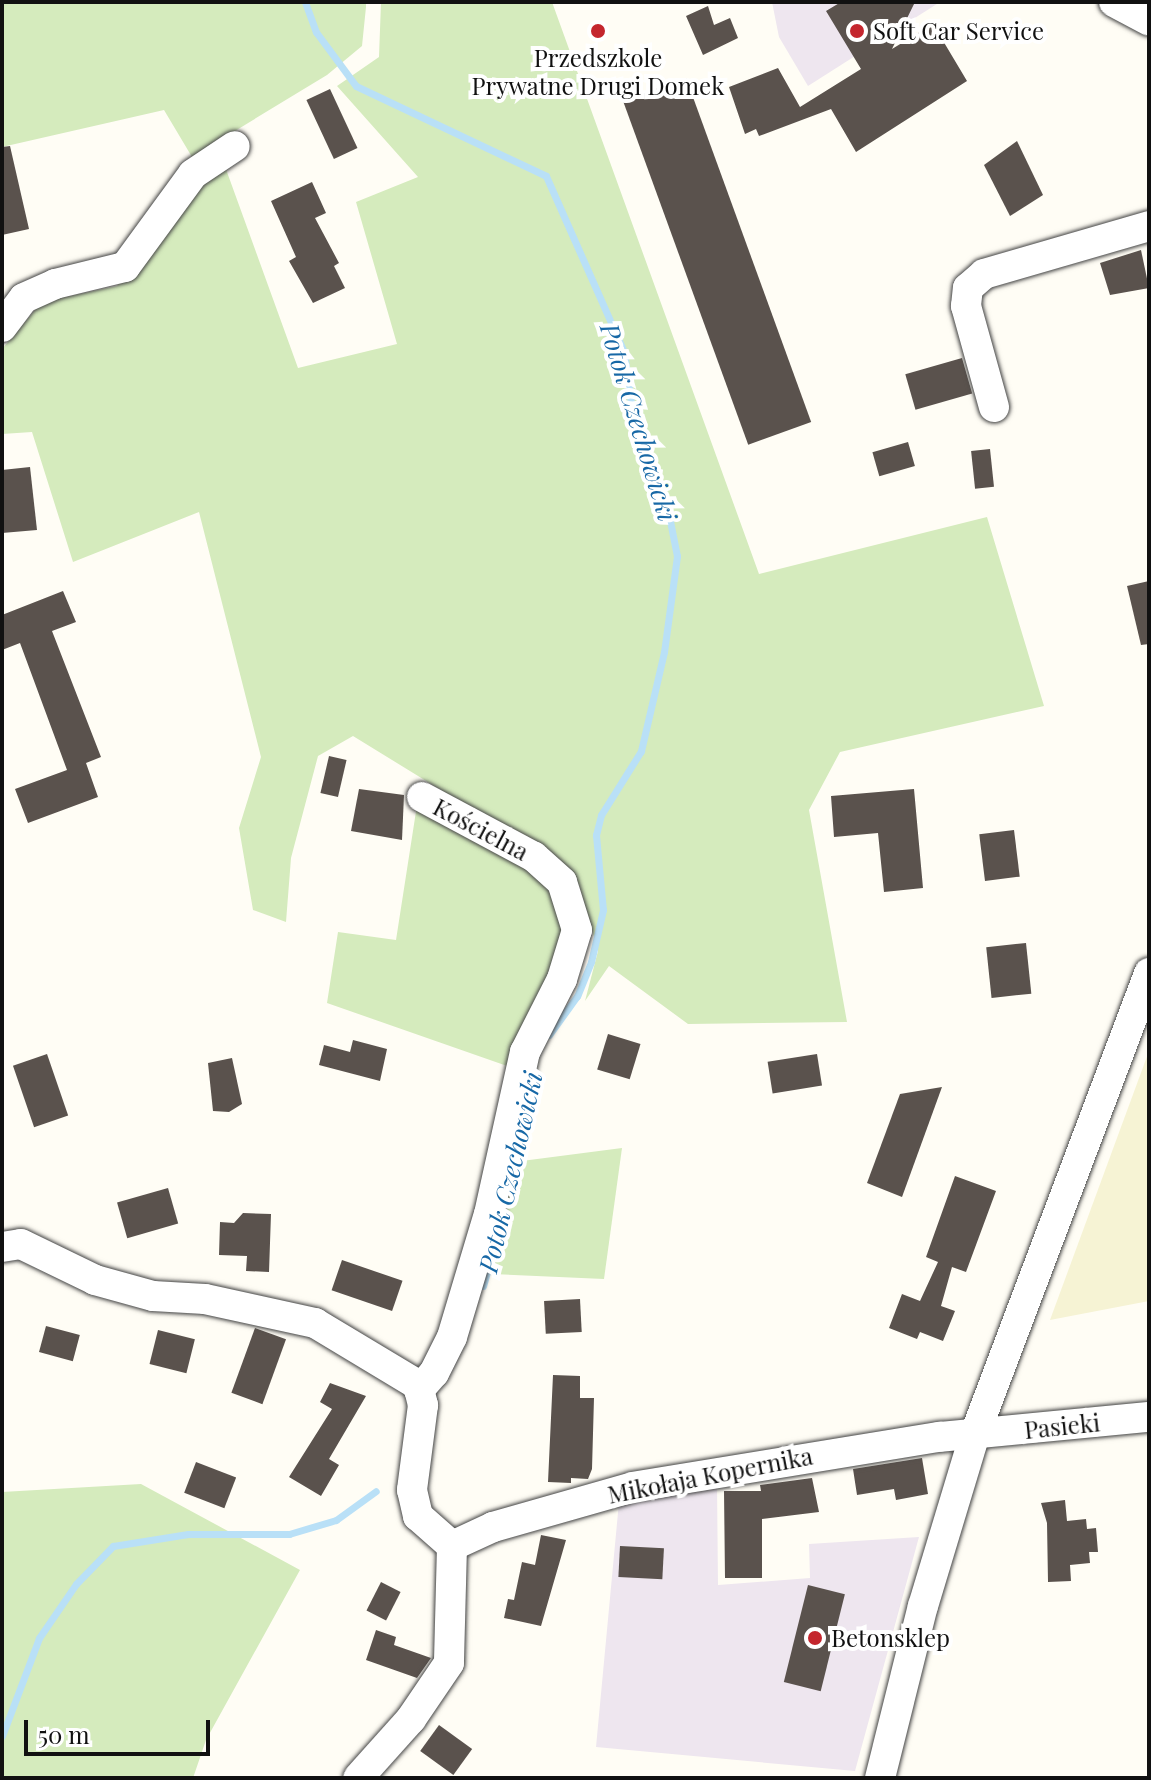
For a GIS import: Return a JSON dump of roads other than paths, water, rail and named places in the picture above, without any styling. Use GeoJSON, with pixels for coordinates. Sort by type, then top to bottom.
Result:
{"type":"FeatureCollection","features":[{"type":"Feature","properties":{"kind":"street"},"geometry":{"type":"LineString","coordinates":[[1114,2],[1149,21]]}},
{"type":"Feature","properties":{"kind":"street"},"geometry":{"type":"LineString","coordinates":[[2,327],[24,298],[55,284],[125,267],[193,174],[235,146]]}},
{"type":"Feature","properties":{"kind":"street"},"geometry":{"type":"LineString","coordinates":[[994,407],[966,306],[968,288],[984,274],[1149,226]]}},
{"type":"Feature","properties":{"kind":"street","name":"Kościelna"},"geometry":{"type":"LineString","coordinates":[[419,1390],[452,1337],[489,1214],[525,1052],[562,979],[577,930],[562,882],[534,857],[422,797]]}},
{"type":"Feature","properties":{"kind":"street"},"geometry":{"type":"LineString","coordinates":[[880,1778],[923,1606],[975,1434],[1149,973]]}},
{"type":"Feature","properties":{"kind":"street"},"geometry":{"type":"LineString","coordinates":[[2,1247],[21,1244],[95,1280],[153,1296],[205,1299],[315,1323],[419,1390],[423,1405],[412,1490],[418,1516],[452,1546],[449,1663],[411,1719],[358,1778]]}},
{"type":"Feature","properties":{"kind":"street","name":"Pasieki"},"geometry":{"type":"LineString","coordinates":[[975,1434],[1149,1417]]}},
{"type":"Feature","properties":{"kind":"street","name":"Mikołaja Kopernika"},"geometry":{"type":"LineString","coordinates":[[452,1546],[493,1527],[633,1487],[801,1456],[975,1434]]}},
{"type":"Feature","properties":{"kind":"waterway","name":"Potok Czechowicki"},"geometry":{"type":"LineString","coordinates":[[305,2],[316,32],[356,86],[546,176],[624,352],[634,424],[665,496],[677,556],[664,652],[641,751],[601,815],[596,835],[603,910],[591,962],[577,996],[549,1035]]}},
{"type":"Feature","properties":{"kind":"waterway","name":"Potok Czechowicki"},"geometry":{"type":"LineString","coordinates":[[483,1286],[502,1220]]}},
{"type":"Feature","properties":{"kind":"waterway","name":"Potok Czechowicki"},"geometry":{"type":"LineString","coordinates":[[2,1736],[39,1638],[76,1584],[113,1546],[188,1534],[289,1534],[336,1520],[376,1491]]}},
{"type":"Feature","properties":{"kind":"place","name":"Przedszkole Prywatne Drugi Domek"},"geometry":{"type":"Point","coordinates":[598,31]}},
{"type":"Feature","properties":{"kind":"place","name":"Soft Car Service"},"geometry":{"type":"Point","coordinates":[857,31]}},
{"type":"Feature","properties":{"kind":"place","name":"Betonsklep"},"geometry":{"type":"Point","coordinates":[815,1638]}}]}
